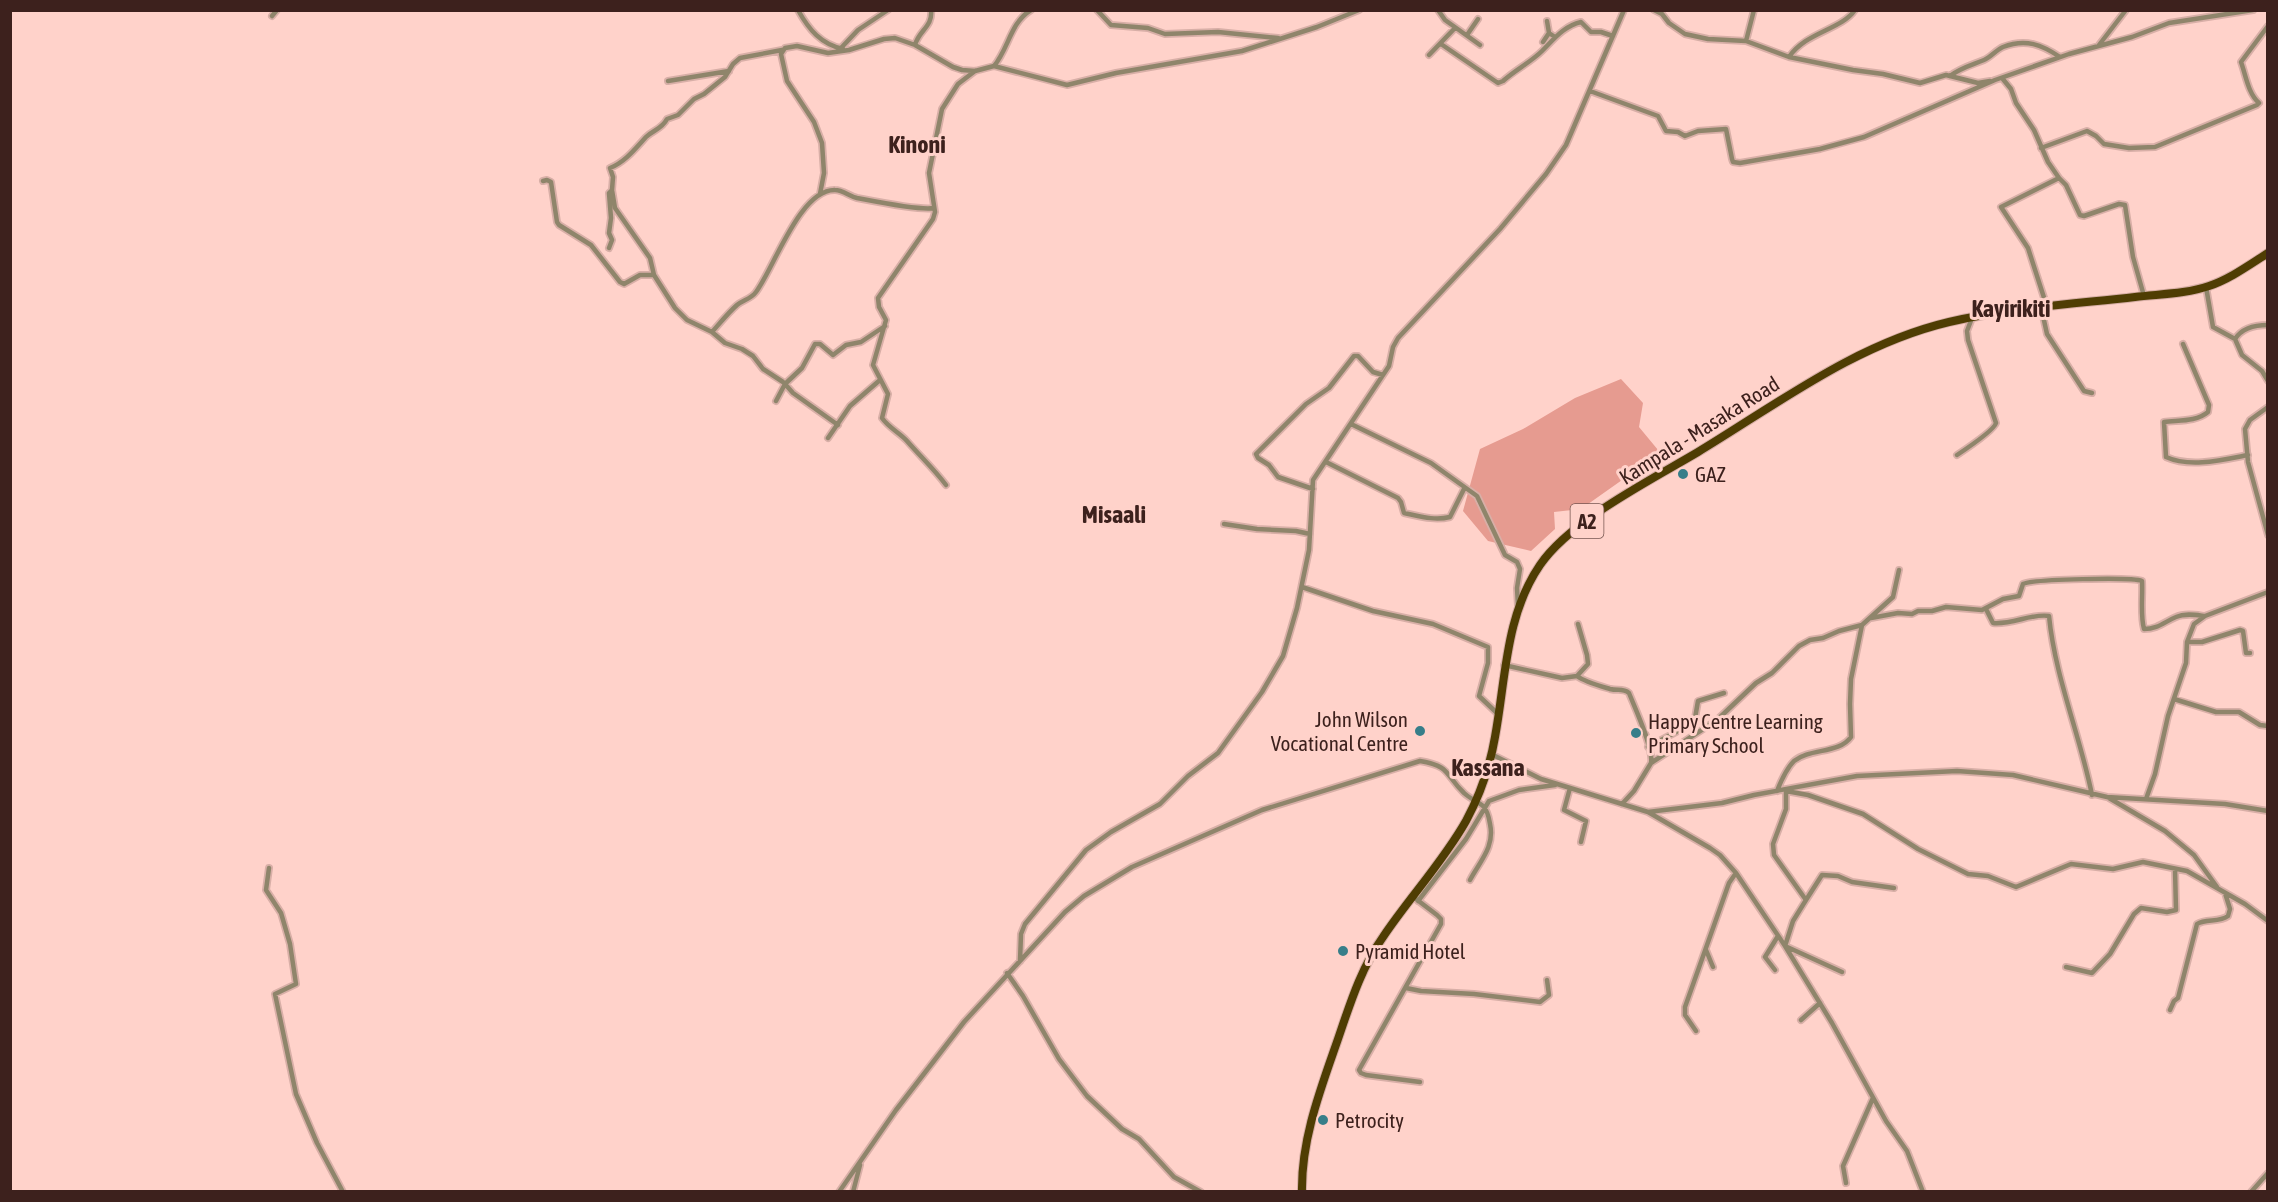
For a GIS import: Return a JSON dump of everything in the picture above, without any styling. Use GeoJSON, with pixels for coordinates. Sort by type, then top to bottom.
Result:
{"type":"FeatureCollection","features":[{"type":"Feature","properties":{"kind":"main road","name":"Kampala - Masaka Road"},"geometry":{"type":"LineString","coordinates":[[1302,1191],[1304,1159],[1310,1125],[1353,995],[1376,947],[1415,899],[1465,823],[1476,801],[1491,754],[1499,714],[1504,665],[1518,607],[1537,569],[1553,548],[1580,526],[1642,485],[1781,400],[1863,353],[1909,334],[1972,318],[2206,287],[2236,273],[2268,253]]}},
{"type":"Feature","properties":{"kind":"street"},"geometry":{"type":"LineString","coordinates":[[273,16],[277,10]]}},
{"type":"Feature","properties":{"kind":"street"},"geometry":{"type":"LineString","coordinates":[[798,10],[815,36],[831,46],[849,50]]}},
{"type":"Feature","properties":{"kind":"street"},"geometry":{"type":"LineString","coordinates":[[841,48],[858,30],[888,10]]}},
{"type":"Feature","properties":{"kind":"street"},"geometry":{"type":"LineString","coordinates":[[915,45],[918,37],[930,24],[931,10]]}},
{"type":"Feature","properties":{"kind":"street"},"geometry":{"type":"LineString","coordinates":[[994,66],[1002,56],[1012,30],[1031,10]]}},
{"type":"Feature","properties":{"kind":"street"},"geometry":{"type":"LineString","coordinates":[[1097,10],[1111,25],[1148,28],[1165,34],[1218,32],[1281,39]]}},
{"type":"Feature","properties":{"kind":"street"},"geometry":{"type":"LineString","coordinates":[[946,485],[918,452],[891,429],[882,418],[888,394],[873,365],[873,359],[886,320],[884,312],[879,307],[878,298],[933,219],[934,208],[929,173],[942,109],[958,84],[975,71],[994,66],[1067,85],[1116,73],[1242,51],[1359,10]]}},
{"type":"Feature","properties":{"kind":"street"},"geometry":{"type":"LineString","coordinates":[[1438,10],[1455,28],[1480,45]]}},
{"type":"Feature","properties":{"kind":"street"},"geometry":{"type":"LineString","coordinates":[[1020,961],[1025,924],[1079,858],[1097,841],[1160,804],[1188,776],[1218,753],[1263,692],[1283,656],[1302,587],[1315,477],[1389,366],[1393,347],[1398,338],[1500,229],[1546,174],[1566,145],[1624,10]]}},
{"type":"Feature","properties":{"kind":"street"},"geometry":{"type":"LineString","coordinates":[[1654,10],[1685,34],[1708,39],[1746,41],[1788,57],[1920,83],[1929,82],[1938,76],[1978,82],[1995,80]]}},
{"type":"Feature","properties":{"kind":"street"},"geometry":{"type":"LineString","coordinates":[[1746,41],[1754,10]]}},
{"type":"Feature","properties":{"kind":"street"},"geometry":{"type":"LineString","coordinates":[[1788,57],[1807,39],[1846,20],[1855,10]]}},
{"type":"Feature","properties":{"kind":"street"},"geometry":{"type":"LineString","coordinates":[[2099,45],[2126,10]]}},
{"type":"Feature","properties":{"kind":"street"},"geometry":{"type":"LineString","coordinates":[[1590,91],[1658,116],[1666,131],[1678,132],[1685,136],[1698,131],[1726,129],[1733,162],[1740,163],[1835,146],[1864,137],[1995,80],[2169,23],[2253,10]]}},
{"type":"Feature","properties":{"kind":"street"},"geometry":{"type":"LineString","coordinates":[[1467,34],[1478,19]]}},
{"type":"Feature","properties":{"kind":"street"},"geometry":{"type":"LineString","coordinates":[[1543,42],[1549,33],[1547,21]]}},
{"type":"Feature","properties":{"kind":"street"},"geometry":{"type":"LineString","coordinates":[[1441,44],[1450,53],[1498,82],[1503,81],[1541,52],[1566,28],[1581,22],[1591,32],[1601,32],[1612,36]]}},
{"type":"Feature","properties":{"kind":"street"},"geometry":{"type":"LineString","coordinates":[[2041,148],[2087,131],[2104,144],[2128,148],[2155,147],[2257,105],[2259,103],[2247,82],[2241,62],[2268,26]]}},
{"type":"Feature","properties":{"kind":"street"},"geometry":{"type":"LineString","coordinates":[[1430,55],[1455,28]]}},
{"type":"Feature","properties":{"kind":"street"},"geometry":{"type":"LineString","coordinates":[[1549,33],[1555,37]]}},
{"type":"Feature","properties":{"kind":"street"},"geometry":{"type":"LineString","coordinates":[[838,425],[763,369],[753,356],[725,343],[712,332],[687,320],[675,308],[654,275],[650,258],[629,226],[618,214],[610,168],[634,152],[646,137],[663,127],[667,119],[678,116],[694,99],[725,77],[740,58],[797,46],[828,53],[895,38],[915,45],[953,67],[975,71]]}},
{"type":"Feature","properties":{"kind":"street"},"geometry":{"type":"LineString","coordinates":[[1950,76],[1957,70],[1987,59],[2003,47],[2023,43],[2043,45],[2060,57]]}},
{"type":"Feature","properties":{"kind":"street"},"geometry":{"type":"LineString","coordinates":[[782,50],[782,62],[787,81],[814,122],[822,143],[824,173],[820,194]]}},
{"type":"Feature","properties":{"kind":"street"},"geometry":{"type":"LineString","coordinates":[[668,81],[729,71]]}},
{"type":"Feature","properties":{"kind":"street"},"geometry":{"type":"LineString","coordinates":[[2002,78],[2011,89],[2016,103],[2028,120],[2041,148],[2059,178],[2066,185],[2080,215],[2084,216],[2119,204],[2125,205],[2133,257],[2144,296]]}},
{"type":"Feature","properties":{"kind":"street"},"geometry":{"type":"LineString","coordinates":[[2059,178],[2001,207],[2028,248],[2044,307],[2047,334],[2084,391],[2092,393]]}},
{"type":"Feature","properties":{"kind":"street"},"geometry":{"type":"LineString","coordinates":[[543,181],[551,182],[557,222],[564,229],[591,245],[620,282],[624,284],[640,275],[654,275]]}},
{"type":"Feature","properties":{"kind":"street"},"geometry":{"type":"LineString","coordinates":[[609,248],[612,240],[609,233],[611,218],[609,194],[612,190]]}},
{"type":"Feature","properties":{"kind":"street"},"geometry":{"type":"LineString","coordinates":[[712,332],[734,307],[750,298],[757,290],[779,253],[786,236],[803,212],[820,194],[834,190],[871,200],[921,209],[934,208]]}},
{"type":"Feature","properties":{"kind":"street"},"geometry":{"type":"LineString","coordinates":[[611,218],[629,226]]}},
{"type":"Feature","properties":{"kind":"street"},"geometry":{"type":"LineString","coordinates":[[2206,287],[2212,327],[2235,339],[2242,355],[2262,371],[2268,381]]}},
{"type":"Feature","properties":{"kind":"street"},"geometry":{"type":"LineString","coordinates":[[1957,455],[1977,439],[1993,431],[1996,423],[1968,340],[1967,331],[1972,318]]}},
{"type":"Feature","properties":{"kind":"street"},"geometry":{"type":"LineString","coordinates":[[2235,339],[2237,334],[2252,327],[2268,325]]}},
{"type":"Feature","properties":{"kind":"street"},"geometry":{"type":"LineString","coordinates":[[776,401],[785,384],[802,369],[815,344],[820,344],[833,355],[846,345],[861,342],[885,326]]}},
{"type":"Feature","properties":{"kind":"street"},"geometry":{"type":"LineString","coordinates":[[2183,344],[2209,405],[2208,412],[2192,420],[2164,422],[2166,457],[2174,461],[2213,462],[2248,455]]}},
{"type":"Feature","properties":{"kind":"street"},"geometry":{"type":"LineString","coordinates":[[1313,489],[1278,477],[1256,454],[1306,404],[1329,388],[1354,357],[1358,356],[1375,373],[1383,375]]}},
{"type":"Feature","properties":{"kind":"street"},"geometry":{"type":"LineString","coordinates":[[828,438],[850,406],[880,380]]}},
{"type":"Feature","properties":{"kind":"street"},"geometry":{"type":"LineString","coordinates":[[2268,407],[2250,420],[2245,429],[2248,455],[2268,535]]}},
{"type":"Feature","properties":{"kind":"street"},"geometry":{"type":"LineString","coordinates":[[1351,424],[1431,464],[1479,500],[1505,555],[1517,562],[1520,574],[1516,588],[1518,607]]}},
{"type":"Feature","properties":{"kind":"street"},"geometry":{"type":"LineString","coordinates":[[1326,462],[1398,498],[1404,513],[1436,519],[1450,517],[1464,489]]}},
{"type":"Feature","properties":{"kind":"street"},"geometry":{"type":"LineString","coordinates":[[1224,524],[1310,534]]}},
{"type":"Feature","properties":{"kind":"street"},"geometry":{"type":"LineString","coordinates":[[1651,763],[1717,720],[1804,643],[1862,625],[1871,618],[1893,597],[1899,570]]}},
{"type":"Feature","properties":{"kind":"street"},"geometry":{"type":"LineString","coordinates":[[1871,618],[1898,613],[1912,614],[1946,607],[1982,610],[2003,599],[2019,596],[2021,588],[2027,582],[2135,578],[2142,580],[2141,620],[2144,629],[2155,629],[2176,617],[2205,616]]}},
{"type":"Feature","properties":{"kind":"street"},"geometry":{"type":"LineString","coordinates":[[1302,587],[1373,611],[1433,624],[1488,647],[1488,663],[1479,696],[1499,714]]}},
{"type":"Feature","properties":{"kind":"street"},"geometry":{"type":"LineString","coordinates":[[2146,799],[2155,774],[2168,716],[2186,663],[2187,642],[2194,624],[2205,616],[2268,592]]}},
{"type":"Feature","properties":{"kind":"street"},"geometry":{"type":"LineString","coordinates":[[1986,609],[1993,624],[2012,623],[2042,615],[2049,616],[2052,641],[2071,717],[2084,754],[2092,795]]}},
{"type":"Feature","properties":{"kind":"street"},"geometry":{"type":"LineString","coordinates":[[1504,665],[1562,678],[1577,676],[1588,664],[1578,624]]}},
{"type":"Feature","properties":{"kind":"street"},"geometry":{"type":"LineString","coordinates":[[1777,791],[1784,774],[1794,762],[1843,745],[1851,737],[1851,679],[1862,625]]}},
{"type":"Feature","properties":{"kind":"street"},"geometry":{"type":"LineString","coordinates":[[2187,642],[2202,642],[2240,630],[2243,631],[2246,653],[2250,653]]}},
{"type":"Feature","properties":{"kind":"street"},"geometry":{"type":"LineString","coordinates":[[1577,676],[1583,680],[1611,689],[1623,689],[1629,693],[1635,712],[1645,731],[1652,757],[1651,763],[1637,786],[1622,804]]}},
{"type":"Feature","properties":{"kind":"street"},"geometry":{"type":"LineString","coordinates":[[1648,747],[1694,724],[1698,701],[1724,693]]}},
{"type":"Feature","properties":{"kind":"street"},"geometry":{"type":"LineString","coordinates":[[2174,699],[2216,712],[2239,712],[2260,725],[2268,726]]}},
{"type":"Feature","properties":{"kind":"street"},"geometry":{"type":"LineString","coordinates":[[1491,754],[1541,779],[1648,812],[1720,855],[1736,873],[1785,946],[1907,1151],[1923,1191]]}},
{"type":"Feature","properties":{"kind":"street"},"geometry":{"type":"LineString","coordinates":[[839,1191],[931,1064],[1007,973],[1065,912],[1104,882],[1158,855],[1262,810],[1420,761],[1439,765],[1446,770],[1464,794],[1484,807],[1492,834],[1490,845],[1470,879]]}},
{"type":"Feature","properties":{"kind":"street"},"geometry":{"type":"LineString","coordinates":[[1648,812],[1722,803],[1857,776],[1966,771],[2013,775],[2107,797],[2225,804],[2268,811]]}},
{"type":"Feature","properties":{"kind":"street"},"geometry":{"type":"LineString","coordinates":[[1420,1082],[1366,1075],[1359,1070],[1441,921],[1437,915],[1415,899],[1466,840],[1489,801],[1520,790],[1557,784]]}},
{"type":"Feature","properties":{"kind":"street"},"geometry":{"type":"LineString","coordinates":[[1570,788],[1564,810],[1586,821],[1581,842]]}},
{"type":"Feature","properties":{"kind":"street"},"geometry":{"type":"LineString","coordinates":[[1786,790],[1863,814],[1918,849],[1968,874],[1988,876],[2016,887],[2071,864],[2113,869],[2143,862],[2187,871],[2268,921]]}},
{"type":"Feature","properties":{"kind":"street"},"geometry":{"type":"LineString","coordinates":[[1786,790],[1786,809],[1773,844],[1774,855],[1806,900]]}},
{"type":"Feature","properties":{"kind":"street"},"geometry":{"type":"LineString","coordinates":[[2107,797],[2165,831],[2194,855],[2218,889]]}},
{"type":"Feature","properties":{"kind":"street"},"geometry":{"type":"LineString","coordinates":[[269,868],[266,890],[281,913],[290,944],[296,984],[275,994],[296,1094],[317,1143],[343,1191]]}},
{"type":"Feature","properties":{"kind":"street"},"geometry":{"type":"LineString","coordinates":[[2066,967],[2092,973],[2110,954],[2134,914],[2141,908],[2168,912],[2176,910],[2175,869]]}},
{"type":"Feature","properties":{"kind":"street"},"geometry":{"type":"LineString","coordinates":[[1696,1031],[1685,1015],[1685,1007],[1729,883],[1736,873]]}},
{"type":"Feature","properties":{"kind":"street"},"geometry":{"type":"LineString","coordinates":[[1785,946],[1793,921],[1822,875],[1838,876],[1852,882],[1894,888]]}},
{"type":"Feature","properties":{"kind":"street"},"geometry":{"type":"LineString","coordinates":[[2170,1010],[2178,998],[2197,924],[2202,921],[2222,920],[2228,916],[2230,909],[2225,893]]}},
{"type":"Feature","properties":{"kind":"street"},"geometry":{"type":"LineString","coordinates":[[1775,970],[1765,957],[1778,936]]}},
{"type":"Feature","properties":{"kind":"street"},"geometry":{"type":"LineString","coordinates":[[1785,946],[1842,972]]}},
{"type":"Feature","properties":{"kind":"street"},"geometry":{"type":"LineString","coordinates":[[1706,950],[1713,967]]}},
{"type":"Feature","properties":{"kind":"street"},"geometry":{"type":"LineString","coordinates":[[1007,973],[1059,1059],[1087,1096],[1122,1128],[1139,1139],[1174,1177],[1201,1191]]}},
{"type":"Feature","properties":{"kind":"street"},"geometry":{"type":"LineString","coordinates":[[1406,988],[1421,992],[1474,994],[1540,1002],[1549,995],[1547,980]]}},
{"type":"Feature","properties":{"kind":"street"},"geometry":{"type":"LineString","coordinates":[[1801,1020],[1820,1004]]}},
{"type":"Feature","properties":{"kind":"street"},"geometry":{"type":"LineString","coordinates":[[1846,1183],[1843,1166],[1874,1098]]}},
{"type":"Feature","properties":{"kind":"street"},"geometry":{"type":"LineString","coordinates":[[853,1191],[861,1162]]}},
{"type":"Feature","properties":{"kind":"street"},"geometry":{"type":"LineString","coordinates":[[2251,1191],[2268,1173]]}},
{"type":"Feature","properties":{"kind":"shaded area"},"geometry":{"type":"Polygon","coordinates":[[[1621,379],[1643,403],[1639,427],[1663,456],[1632,473],[1581,509],[1554,512],[1555,529],[1531,551],[1488,541],[1463,511],[1480,449],[1523,429],[1575,398],[1621,379]]]}},
{"type":"Feature","properties":{"kind":"place","name":"GAZ"},"geometry":{"type":"Point","coordinates":[1683,474]}},
{"type":"Feature","properties":{"kind":"place","name":"John Wilson Vocational Centre"},"geometry":{"type":"Point","coordinates":[1420,731]}},
{"type":"Feature","properties":{"kind":"place","name":"Happy Centre Learning Primary School"},"geometry":{"type":"Point","coordinates":[1636,733]}},
{"type":"Feature","properties":{"kind":"place","name":"Pyramid Hotel"},"geometry":{"type":"Point","coordinates":[1343,951]}},
{"type":"Feature","properties":{"kind":"place","name":"Petrocity"},"geometry":{"type":"Point","coordinates":[1323,1120]}},
{"type":"Feature","properties":{"kind":"district","name":"Kinoni"},"geometry":{"type":"Point","coordinates":[917,144]}},
{"type":"Feature","properties":{"kind":"district","name":"Kayirikiti"},"geometry":{"type":"Point","coordinates":[2011,308]}},
{"type":"Feature","properties":{"kind":"district","name":"Misaali"},"geometry":{"type":"Point","coordinates":[1114,514]}},
{"type":"Feature","properties":{"kind":"district","name":"Kassana"},"geometry":{"type":"Point","coordinates":[1488,767]}}]}
